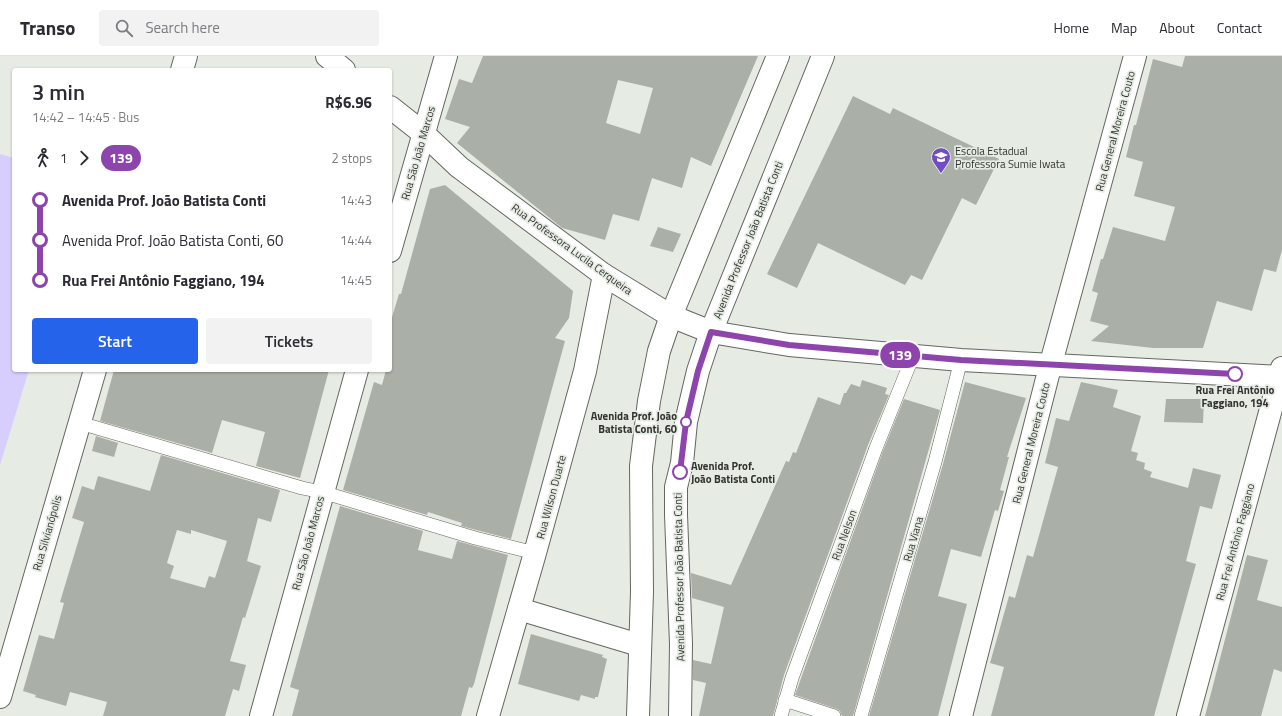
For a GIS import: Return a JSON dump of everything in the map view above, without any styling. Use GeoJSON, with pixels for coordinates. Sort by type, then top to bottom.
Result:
{"type":"FeatureCollection","features":[{"type":"Feature","properties":{"kind":"street"},"geometry":{"type":"LineString","coordinates":[[183,68],[186,56]]}},
{"type":"Feature","properties":{"kind":"street"},"geometry":{"type":"LineString","coordinates":[[327,56],[342,68]]}},
{"type":"Feature","properties":{"kind":"street","name":"Rua São João Marcos"},"geometry":{"type":"LineString","coordinates":[[392,244],[446,56]]}},
{"type":"Feature","properties":{"kind":"street"},"geometry":{"type":"LineString","coordinates":[[638,716],[639,646],[642,592],[641,466],[650,394],[659,351],[671,316],[778,56]]}},
{"type":"Feature","properties":{"kind":"street","name":"Avenida Professor João Batista Conti"},"geometry":{"type":"LineString","coordinates":[[680,716],[681,644],[676,487],[682,463],[686,422],[698,371],[711,332],[823,56]]}},
{"type":"Feature","properties":{"kind":"street","name":"Rua General Moreira Couto"},"geometry":{"type":"LineString","coordinates":[[961,716],[1051,363],[1135,56]]}},
{"type":"Feature","properties":{"kind":"street","name":"Rua Professora Lucila Cerqueira"},"geometry":{"type":"LineString","coordinates":[[392,109],[423,133],[459,167],[604,275],[671,316],[711,332],[789,345],[961,360],[1281,374]]}},
{"type":"Feature","properties":{"kind":"street","name":"Rua Wilson Duarte"},"geometry":{"type":"LineString","coordinates":[[488,716],[585,371],[604,275]]}},
{"type":"Feature","properties":{"kind":"street","name":"Rua Silvianópolis"},"geometry":{"type":"LineString","coordinates":[[0,697],[94,372]]}},
{"type":"Feature","properties":{"kind":"street","name":"Rua São João Marcos"},"geometry":{"type":"LineString","coordinates":[[261,716],[355,372]]}},
{"type":"Feature","properties":{"kind":"street","name":"Rua Frei Antônio Faggiano"},"geometry":{"type":"LineString","coordinates":[[1188,716],[1281,374]]}},
{"type":"Feature","properties":{"kind":"street"},"geometry":{"type":"LineString","coordinates":[[519,609],[639,646]]}},
{"type":"Feature","properties":{"kind":"lane","name":"Rua Nelson"},"geometry":{"type":"LineString","coordinates":[[781,716],[792,678],[876,448],[913,356]]}},
{"type":"Feature","properties":{"kind":"lane","name":"Rua Viana"},"geometry":{"type":"LineString","coordinates":[[861,716],[935,462],[961,360]]}},
{"type":"Feature","properties":{"kind":"lane"},"geometry":{"type":"LineString","coordinates":[[80,423],[302,488],[322,492],[474,538],[535,553]]}},
{"type":"Feature","properties":{"kind":"lane"},"geometry":{"type":"LineString","coordinates":[[786,700],[834,716]]}},
{"type":"Feature","properties":{"kind":"shaded area"},"geometry":{"type":"Polygon","coordinates":[[[0,154],[12,157],[12,372],[28,372],[0,465],[0,154]]]}},
{"type":"Feature","properties":{"kind":"building"},"geometry":{"type":"Polygon","coordinates":[[[483,56],[758,56],[711,166],[691,157],[682,188],[652,178],[639,221],[613,214],[605,240],[562,228],[457,143],[470,127],[445,119],[459,79],[472,83],[483,56]],[[618,80],[606,123],[640,134],[653,88],[618,80]]]}},
{"type":"Feature","properties":{"kind":"building"},"geometry":{"type":"Polygon","coordinates":[[[1185,56],[1282,56],[1282,250],[1276,272],[1264,269],[1252,311],[1217,301],[1203,348],[1153,348],[1091,341],[1109,326],[1090,321],[1098,293],[1092,291],[1101,259],[1103,259],[1113,227],[1165,241],[1175,207],[1134,196],[1143,162],[1126,157],[1153,59],[1182,67],[1185,56]]]}},
{"type":"Feature","properties":{"kind":"building"},"geometry":{"type":"Polygon","coordinates":[[[853,96],[890,114],[893,108],[999,159],[976,205],[962,198],[922,280],[911,275],[905,285],[818,243],[797,288],[767,274],[853,96]]]}},
{"type":"Feature","properties":{"kind":"building"},"geometry":{"type":"Polygon","coordinates":[[[445,185],[573,291],[569,318],[555,338],[565,341],[511,539],[461,526],[462,523],[428,512],[427,515],[343,490],[374,382],[382,385],[385,372],[392,372],[392,317],[399,294],[401,294],[430,189],[445,185]]]}},
{"type":"Feature","properties":{"kind":"building"},"geometry":{"type":"Polygon","coordinates":[[[658,227],[681,234],[673,252],[650,246],[658,227]]]}},
{"type":"Feature","properties":{"kind":"building"},"geometry":{"type":"Polygon","coordinates":[[[113,372],[328,372],[300,478],[256,466],[265,432],[222,420],[212,453],[100,421],[113,372]]]}},
{"type":"Feature","properties":{"kind":"building"},"geometry":{"type":"Polygon","coordinates":[[[862,380],[887,388],[885,394],[889,395],[868,445],[784,675],[773,716],[699,716],[706,683],[693,680],[693,660],[711,664],[724,607],[692,598],[691,573],[731,585],[786,461],[789,462],[793,452],[796,453],[818,397],[840,405],[844,393],[846,393],[851,384],[860,387],[862,380]]]}},
{"type":"Feature","properties":{"kind":"building"},"geometry":{"type":"Polygon","coordinates":[[[965,382],[1026,398],[1007,457],[1009,457],[1000,490],[1004,491],[998,511],[995,510],[981,557],[951,549],[938,596],[967,604],[938,716],[869,716],[943,464],[965,382]]]}},
{"type":"Feature","properties":{"kind":"building"},"geometry":{"type":"Polygon","coordinates":[[[1081,382],[1118,390],[1113,407],[1141,416],[1131,451],[1138,453],[1136,460],[1145,463],[1144,469],[1152,472],[1150,477],[1188,488],[1193,468],[1221,475],[1212,509],[1200,506],[1186,561],[1196,564],[1154,716],[991,716],[1004,667],[990,663],[1009,596],[1015,598],[1027,555],[1033,557],[1058,467],[1045,463],[1056,418],[1069,421],[1081,382]]]}},
{"type":"Feature","properties":{"kind":"building"},"geometry":{"type":"Polygon","coordinates":[[[904,399],[940,410],[853,716],[842,716],[840,711],[837,709],[795,695],[883,451],[904,399]]]}},
{"type":"Feature","properties":{"kind":"building"},"geometry":{"type":"Polygon","coordinates":[[[1166,399],[1204,399],[1203,423],[1164,422],[1166,399]]]}},
{"type":"Feature","properties":{"kind":"building"},"geometry":{"type":"Polygon","coordinates":[[[96,436],[118,443],[114,457],[92,451],[96,436]]]}},
{"type":"Feature","properties":{"kind":"building"},"geometry":{"type":"Polygon","coordinates":[[[161,455],[280,490],[271,522],[258,518],[247,561],[261,566],[245,618],[243,617],[230,661],[246,665],[239,691],[233,689],[225,716],[103,716],[107,702],[70,692],[66,706],[35,697],[36,695],[23,691],[39,635],[54,639],[64,603],[60,602],[84,522],[72,518],[82,486],[94,490],[98,476],[150,491],[161,455]],[[177,530],[167,563],[174,566],[170,578],[205,588],[209,576],[215,578],[227,541],[191,530],[191,534],[177,530]]]}},
{"type":"Feature","properties":{"kind":"building"},"geometry":{"type":"Polygon","coordinates":[[[340,506],[423,531],[418,550],[452,559],[457,541],[508,555],[474,684],[472,688],[469,687],[461,716],[292,716],[299,690],[290,687],[340,506]]]}},
{"type":"Feature","properties":{"kind":"building"},"geometry":{"type":"Polygon","coordinates":[[[1247,555],[1268,560],[1257,600],[1282,607],[1282,672],[1274,669],[1261,716],[1205,716],[1247,555]]]}},
{"type":"Feature","properties":{"kind":"building"},"geometry":{"type":"Polygon","coordinates":[[[531,634],[603,655],[602,657],[607,659],[598,697],[595,697],[595,699],[581,695],[579,701],[518,684],[531,634]]]}},
{"type":"Feature","properties":{"kind":"bus line","name":"139"},"geometry":{"type":"LineString","coordinates":[[680,472],[686,422],[698,371],[711,332],[789,345],[961,360],[1051,363],[1235,374]]}},
{"type":"Feature","properties":{"kind":"place","name":"Escola Estadual Professora Sumie Iwata"},"geometry":{"type":"Point","coordinates":[941,174]}},
{"type":"Feature","properties":{"kind":"place","name":"Rua Frei Antônio Faggiano, 194"},"geometry":{"type":"Point","coordinates":[1235,374]}},
{"type":"Feature","properties":{"kind":"place","name":"Avenida Prof. João Batista Conti, 60"},"geometry":{"type":"Point","coordinates":[686,422]}},
{"type":"Feature","properties":{"kind":"place","name":"Avenida Prof. João Batista Conti"},"geometry":{"type":"Point","coordinates":[680,472]}}]}
